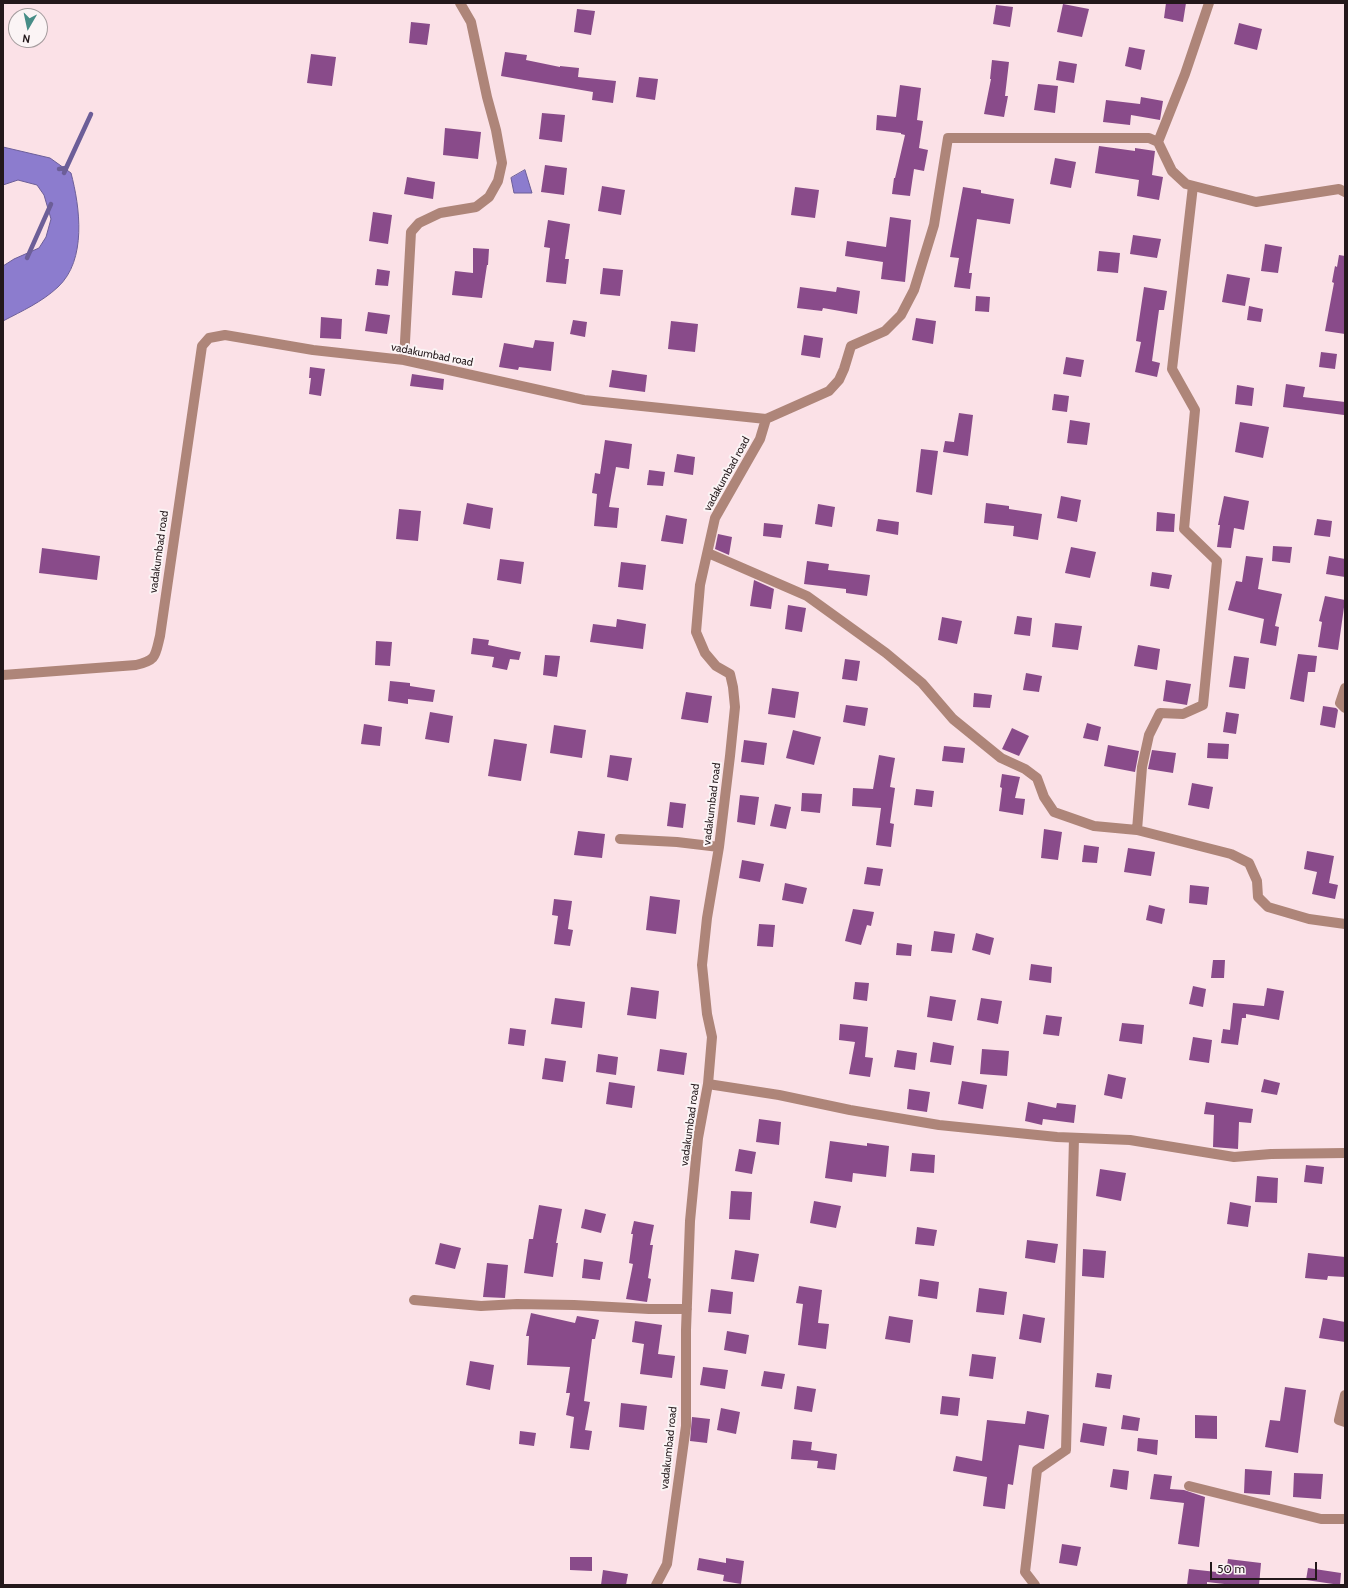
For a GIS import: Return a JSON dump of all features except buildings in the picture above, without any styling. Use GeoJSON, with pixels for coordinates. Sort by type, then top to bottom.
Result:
{"type":"FeatureCollection","features":[{"type":"Feature","properties":{"kind":"street"},"geometry":{"type":"LineString","coordinates":[[404,360],[411,232],[419,223],[440,213],[476,207],[488,196],[498,181],[502,163],[496,130],[487,97],[471,22],[460,3]]}},
{"type":"Feature","properties":{"kind":"street"},"geometry":{"type":"LineString","coordinates":[[1158,142],[1185,74],[1209,3]]}},
{"type":"Feature","properties":{"kind":"street"},"geometry":{"type":"LineString","coordinates":[[766,419],[829,391],[839,380],[851,346],[885,331],[901,315],[914,290],[934,225],[948,138],[1149,138],[1158,142],[1172,171],[1186,184],[1256,202],[1339,189],[1345,192]]}},
{"type":"Feature","properties":{"kind":"street"},"geometry":{"type":"LineString","coordinates":[[1137,830],[1142,767],[1149,735],[1160,713],[1183,714],[1203,704],[1217,561],[1184,529],[1195,410],[1172,368],[1194,186]]}},
{"type":"Feature","properties":{"kind":"street","name":"vadakumbad road"},"geometry":{"type":"LineString","coordinates":[[3,675],[136,666],[148,662],[156,655],[202,346],[209,338],[225,335],[313,350],[404,360],[584,400],[766,419],[760,439],[716,518],[700,585],[696,632],[705,653],[716,666],[730,674],[733,687],[734,707],[730,756],[719,847],[707,918],[702,965],[707,1014],[712,1037],[708,1084],[698,1138],[690,1221],[687,1309],[686,1426],[667,1564],[656,1585]]}},
{"type":"Feature","properties":{"kind":"street"},"geometry":{"type":"LineString","coordinates":[[708,553],[807,596],[886,653],[922,683],[953,720],[1001,758],[1025,769],[1037,778],[1044,797],[1054,812],[1094,826],[1137,830],[1231,854],[1249,863],[1257,881],[1258,897],[1268,907],[1309,918],[1345,924]]}},
{"type":"Feature","properties":{"kind":"street"},"geometry":{"type":"LineString","coordinates":[[1345,688],[1340,703],[1345,708]]}},
{"type":"Feature","properties":{"kind":"street"},"geometry":{"type":"LineString","coordinates":[[620,839],[677,842],[719,847]]}},
{"type":"Feature","properties":{"kind":"street"},"geometry":{"type":"LineString","coordinates":[[708,1084],[778,1095],[850,1110],[939,1125],[1074,1138],[1130,1140],[1234,1158],[1271,1154],[1345,1153]]}},
{"type":"Feature","properties":{"kind":"street"},"geometry":{"type":"LineString","coordinates":[[1035,1585],[1025,1572],[1037,1470],[1066,1450],[1074,1138]]}},
{"type":"Feature","properties":{"kind":"street"},"geometry":{"type":"LineString","coordinates":[[414,1300],[481,1306],[516,1304],[687,1309]]}},
{"type":"Feature","properties":{"kind":"street"},"geometry":{"type":"LineString","coordinates":[[1345,1395],[1338,1420],[1345,1422]]}},
{"type":"Feature","properties":{"kind":"street"},"geometry":{"type":"LineString","coordinates":[[1189,1486],[1321,1519],[1345,1519]]}},
{"type":"Feature","properties":{"kind":"shaded area"},"geometry":{"type":"Polygon","coordinates":[[[3,147],[50,158],[71,173],[77,201],[79,233],[74,263],[67,276],[58,287],[39,302],[3,321],[3,266],[14,259],[39,248],[46,237],[51,219],[44,195],[37,185],[18,180],[3,185],[3,147]]]}},
{"type":"Feature","properties":{"kind":"shaded area"},"geometry":{"type":"Polygon","coordinates":[[[525,170],[532,193],[514,193],[511,178],[525,170]]]}},
{"type":"Feature","properties":{"kind":"waterway"},"geometry":{"type":"LineString","coordinates":[[59,169],[66,168],[91,114],[64,173]]}},
{"type":"Feature","properties":{"kind":"waterway"},"geometry":{"type":"LineString","coordinates":[[27,258],[51,204]]}}]}
